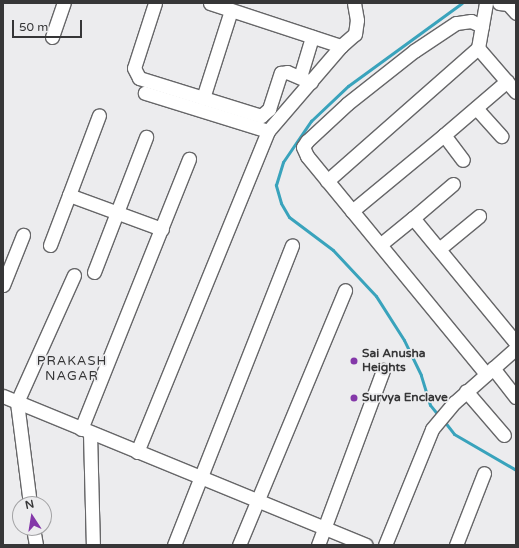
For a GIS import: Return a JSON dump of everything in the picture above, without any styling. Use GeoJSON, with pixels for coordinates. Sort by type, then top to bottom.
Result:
{"type":"FeatureCollection","features":[{"type":"Feature","properties":{"kind":"street"},"geometry":{"type":"LineString","coordinates":[[52,37],[64,3]]}},
{"type":"Feature","properties":{"kind":"street"},"geometry":{"type":"LineString","coordinates":[[155,3],[134,68],[136,75],[261,116],[269,109],[279,75],[284,72],[305,80]]}},
{"type":"Feature","properties":{"kind":"street"},"geometry":{"type":"LineString","coordinates":[[210,3],[341,46]]}},
{"type":"Feature","properties":{"kind":"street"},"geometry":{"type":"LineString","coordinates":[[137,452],[268,131],[305,80],[355,34],[357,20],[354,3]]}},
{"type":"Feature","properties":{"kind":"street"},"geometry":{"type":"LineString","coordinates":[[327,181],[478,48],[486,3]]}},
{"type":"Feature","properties":{"kind":"street"},"geometry":{"type":"LineString","coordinates":[[203,98],[231,10]]}},
{"type":"Feature","properties":{"kind":"street"},"geometry":{"type":"LineString","coordinates":[[482,26],[471,21],[456,23],[408,56],[347,104],[307,141],[303,147],[307,156],[352,211],[490,371],[516,397]]}},
{"type":"Feature","properties":{"kind":"street"},"geometry":{"type":"LineString","coordinates":[[305,80],[312,37]]}},
{"type":"Feature","properties":{"kind":"street"},"geometry":{"type":"LineString","coordinates":[[478,48],[516,92]]}},
{"type":"Feature","properties":{"kind":"street"},"geometry":{"type":"LineString","coordinates":[[352,211],[507,81]]}},
{"type":"Feature","properties":{"kind":"street"},"geometry":{"type":"LineString","coordinates":[[146,93],[268,131]]}},
{"type":"Feature","properties":{"kind":"street"},"geometry":{"type":"LineString","coordinates":[[476,108],[501,136]]}},
{"type":"Feature","properties":{"kind":"street"},"geometry":{"type":"LineString","coordinates":[[50,245],[99,115]]}},
{"type":"Feature","properties":{"kind":"street"},"geometry":{"type":"LineString","coordinates":[[444,135],[463,160]]}},
{"type":"Feature","properties":{"kind":"street"},"geometry":{"type":"LineString","coordinates":[[94,272],[146,138]]}},
{"type":"Feature","properties":{"kind":"street"},"geometry":{"type":"LineString","coordinates":[[93,545],[86,431],[189,159]]}},
{"type":"Feature","properties":{"kind":"street"},"geometry":{"type":"LineString","coordinates":[[381,244],[453,184]]}},
{"type":"Feature","properties":{"kind":"street"},"geometry":{"type":"LineString","coordinates":[[69,194],[162,229]]}},
{"type":"Feature","properties":{"kind":"street"},"geometry":{"type":"LineString","coordinates":[[440,249],[479,216]]}},
{"type":"Feature","properties":{"kind":"street"},"geometry":{"type":"LineString","coordinates":[[413,218],[516,343]]}},
{"type":"Feature","properties":{"kind":"street"},"geometry":{"type":"LineString","coordinates":[[3,285],[23,234]]}},
{"type":"Feature","properties":{"kind":"street"},"geometry":{"type":"LineString","coordinates":[[174,545],[292,245]]}},
{"type":"Feature","properties":{"kind":"street"},"geometry":{"type":"LineString","coordinates":[[29,496],[17,402],[74,275]]}},
{"type":"Feature","properties":{"kind":"street"},"geometry":{"type":"LineString","coordinates":[[239,545],[345,290]]}},
{"type":"Feature","properties":{"kind":"street"},"geometry":{"type":"LineString","coordinates":[[385,545],[432,429],[466,391],[516,348]]}},
{"type":"Feature","properties":{"kind":"street"},"geometry":{"type":"LineString","coordinates":[[318,545],[384,370]]}},
{"type":"Feature","properties":{"kind":"street"},"geometry":{"type":"LineString","coordinates":[[466,391],[504,435]]}},
{"type":"Feature","properties":{"kind":"street"},"geometry":{"type":"LineString","coordinates":[[3,396],[137,452],[202,477],[257,502],[366,545]]}},
{"type":"Feature","properties":{"kind":"street"},"geometry":{"type":"LineString","coordinates":[[456,545],[484,473]]}},
{"type":"Feature","properties":{"kind":"waterway"},"geometry":{"type":"LineString","coordinates":[[439,416],[430,405],[421,375],[404,340],[376,296],[333,250],[289,217],[281,203],[276,185],[283,162],[311,121],[348,86],[462,3]]}},
{"type":"Feature","properties":{"kind":"waterway"},"geometry":{"type":"LineString","coordinates":[[444,421],[454,434],[516,470]]}},
{"type":"Feature","properties":{"kind":"place","name":"Sai Anusha Heights"},"geometry":{"type":"Point","coordinates":[354,361]}},
{"type":"Feature","properties":{"kind":"place","name":"Survya Enclave"},"geometry":{"type":"Point","coordinates":[354,398]}},
{"type":"Feature","properties":{"kind":"district","name":"PRAKASH NAGAR"},"geometry":{"type":"Point","coordinates":[72,370]}}]}
